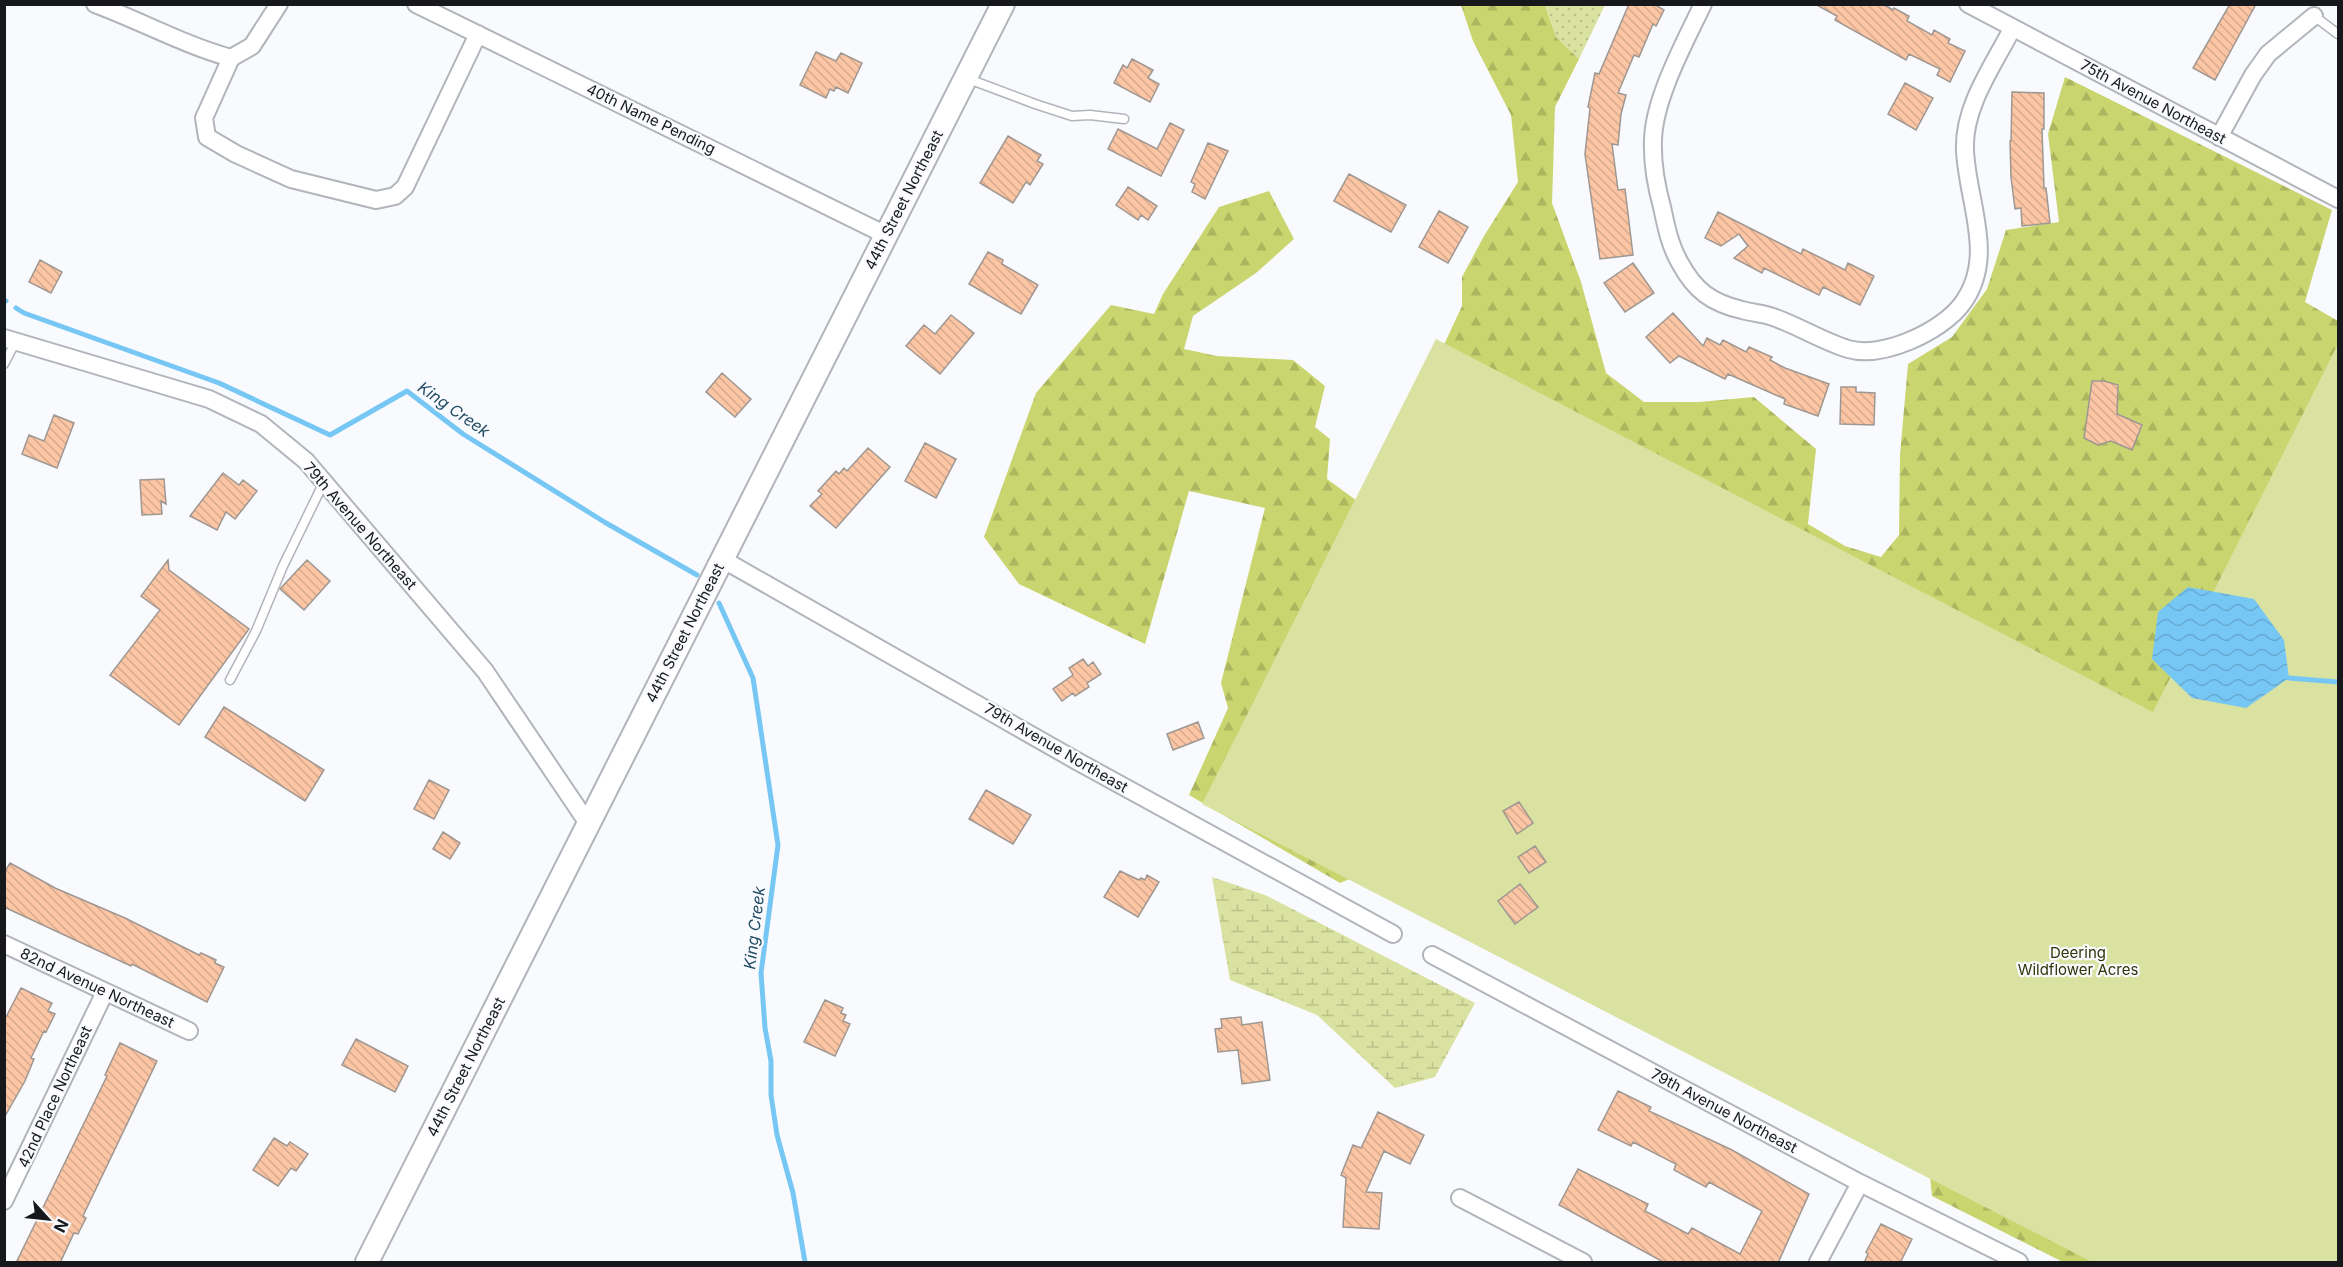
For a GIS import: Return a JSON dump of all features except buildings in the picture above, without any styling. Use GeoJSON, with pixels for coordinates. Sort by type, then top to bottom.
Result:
{"type":"FeatureCollection","features":[{"type":"Feature","properties":{"kind":"street"},"geometry":{"type":"LineString","coordinates":[[95,4],[135,19],[205,51],[231,58]]}},
{"type":"Feature","properties":{"kind":"street"},"geometry":{"type":"LineString","coordinates":[[279,4],[252,46],[231,58],[204,118],[207,137],[236,154],[291,179],[376,200],[395,196],[405,187],[478,34]]}},
{"type":"Feature","properties":{"kind":"street","name":"40th Name Pending"},"geometry":{"type":"LineString","coordinates":[[416,4],[886,235]]}},
{"type":"Feature","properties":{"kind":"street","name":"44th Street Northeast"},"geometry":{"type":"LineString","coordinates":[[367,1263],[1003,4]]}},
{"type":"Feature","properties":{"kind":"street"},"geometry":{"type":"LineString","coordinates":[[1703,4],[1671,74],[1661,101],[1653,138],[1655,179],[1669,237],[1680,263],[1697,289],[1717,303],[1772,316],[1851,350],[1880,349],[1905,343],[1927,334],[1949,318],[1962,304],[1973,283],[1979,257],[1977,216],[1965,150],[1968,120],[1980,90],[2012,29]]}},
{"type":"Feature","properties":{"kind":"street","name":"75th Avenue Northeast"},"geometry":{"type":"LineString","coordinates":[[1968,4],[2338,199]]}},
{"type":"Feature","properties":{"kind":"street"},"geometry":{"type":"LineString","coordinates":[[2219,137],[2253,75],[2268,54],[2314,16]]}},
{"type":"Feature","properties":{"kind":"street","name":"79th Avenue Northeast"},"geometry":{"type":"LineString","coordinates":[[10,340],[209,399],[261,424],[306,461],[485,671],[589,825]]}},
{"type":"Feature","properties":{"kind":"street","name":"79th Avenue Northeast"},"geometry":{"type":"LineString","coordinates":[[722,559],[1075,760],[1393,934]]}},
{"type":"Feature","properties":{"kind":"street","name":"82nd Avenue Northeast"},"geometry":{"type":"LineString","coordinates":[[4,944],[189,1032]]}},
{"type":"Feature","properties":{"kind":"street","name":"79th Avenue Northeast"},"geometry":{"type":"LineString","coordinates":[[1432,955],[1860,1183],[2019,1263]]}},
{"type":"Feature","properties":{"kind":"street","name":"42nd Place Northeast"},"geometry":{"type":"LineString","coordinates":[[4,1201],[105,992]]}},
{"type":"Feature","properties":{"kind":"street"},"geometry":{"type":"LineString","coordinates":[[1818,1263],[1860,1183]]}},
{"type":"Feature","properties":{"kind":"street"},"geometry":{"type":"LineString","coordinates":[[1460,1198],[1583,1263]]}},
{"type":"Feature","properties":{"kind":"lane"},"geometry":{"type":"LineString","coordinates":[[2314,16],[2338,34]]}},
{"type":"Feature","properties":{"kind":"lane"},"geometry":{"type":"LineString","coordinates":[[966,78],[1072,116],[1090,115],[1124,119]]}},
{"type":"Feature","properties":{"kind":"lane"},"geometry":{"type":"LineString","coordinates":[[4,364],[10,340]]}},
{"type":"Feature","properties":{"kind":"lane"},"geometry":{"type":"LineString","coordinates":[[230,680],[256,631],[283,566],[324,482]]}},
{"type":"Feature","properties":{"kind":"green space"},"geometry":{"type":"Polygon","coordinates":[[[1545,4],[1605,5],[1579,59],[1556,37],[1545,4]]]}},
{"type":"Feature","properties":{"kind":"green space","name":"Deering Wildflower Acres"},"geometry":{"type":"Polygon","coordinates":[[[1461,5],[1545,5],[1556,37],[1579,59],[1555,107],[1552,203],[1581,282],[1606,373],[1644,402],[1699,402],[1754,397],[1816,449],[1808,524],[1845,546],[1881,557],[1899,535],[1900,455],[1908,364],[1952,337],[1987,289],[2006,230],[2059,222],[2048,134],[2065,77],[2332,210],[2305,302],[2338,321],[2338,1262],[2063,1262],[1932,1196],[1918,1059],[1457,835],[1340,883],[1189,795],[1228,708],[1221,683],[1265,508],[1189,491],[1145,644],[1019,584],[984,537],[1036,393],[1111,305],[1154,314],[1163,294],[1219,207],[1269,191],[1294,239],[1256,273],[1193,316],[1184,349],[1217,356],[1293,360],[1325,386],[1315,427],[1330,439],[1327,479],[1364,506],[1386,469],[1462,306],[1462,277],[1484,236],[1518,182],[1511,115],[1473,41],[1461,5]]]}},
{"type":"Feature","properties":{"kind":"green space","name":"Deering Wildflower Acres"},"geometry":{"type":"Polygon","coordinates":[[[1436,339],[2153,712],[2338,344],[2338,1262],[2092,1262],[1202,804],[1436,339]]]}},
{"type":"Feature","properties":{"kind":"green space"},"geometry":{"type":"Polygon","coordinates":[[[1212,877],[1265,895],[1475,1003],[1435,1077],[1395,1088],[1317,1015],[1230,980],[1212,877]]]}},
{"type":"Feature","properties":{"kind":"water"},"geometry":{"type":"Polygon","coordinates":[[[2188,587],[2254,599],[2284,640],[2289,678],[2246,708],[2192,698],[2152,659],[2158,612],[2188,587]]]}},
{"type":"Feature","properties":{"kind":"waterway","name":"King Creek"},"geometry":{"type":"LineString","coordinates":[[16,308],[24,313],[219,383],[330,435],[407,391],[463,434],[606,523],[697,575]]}},
{"type":"Feature","properties":{"kind":"waterway","name":"King Creek"},"geometry":{"type":"LineString","coordinates":[[719,603],[753,678],[778,845],[761,973],[765,1028],[771,1061],[771,1095],[777,1135],[793,1193],[805,1262]]}},
{"type":"Feature","properties":{"kind":"waterway"},"geometry":{"type":"LineString","coordinates":[[2289,678],[2338,682]]}}]}
